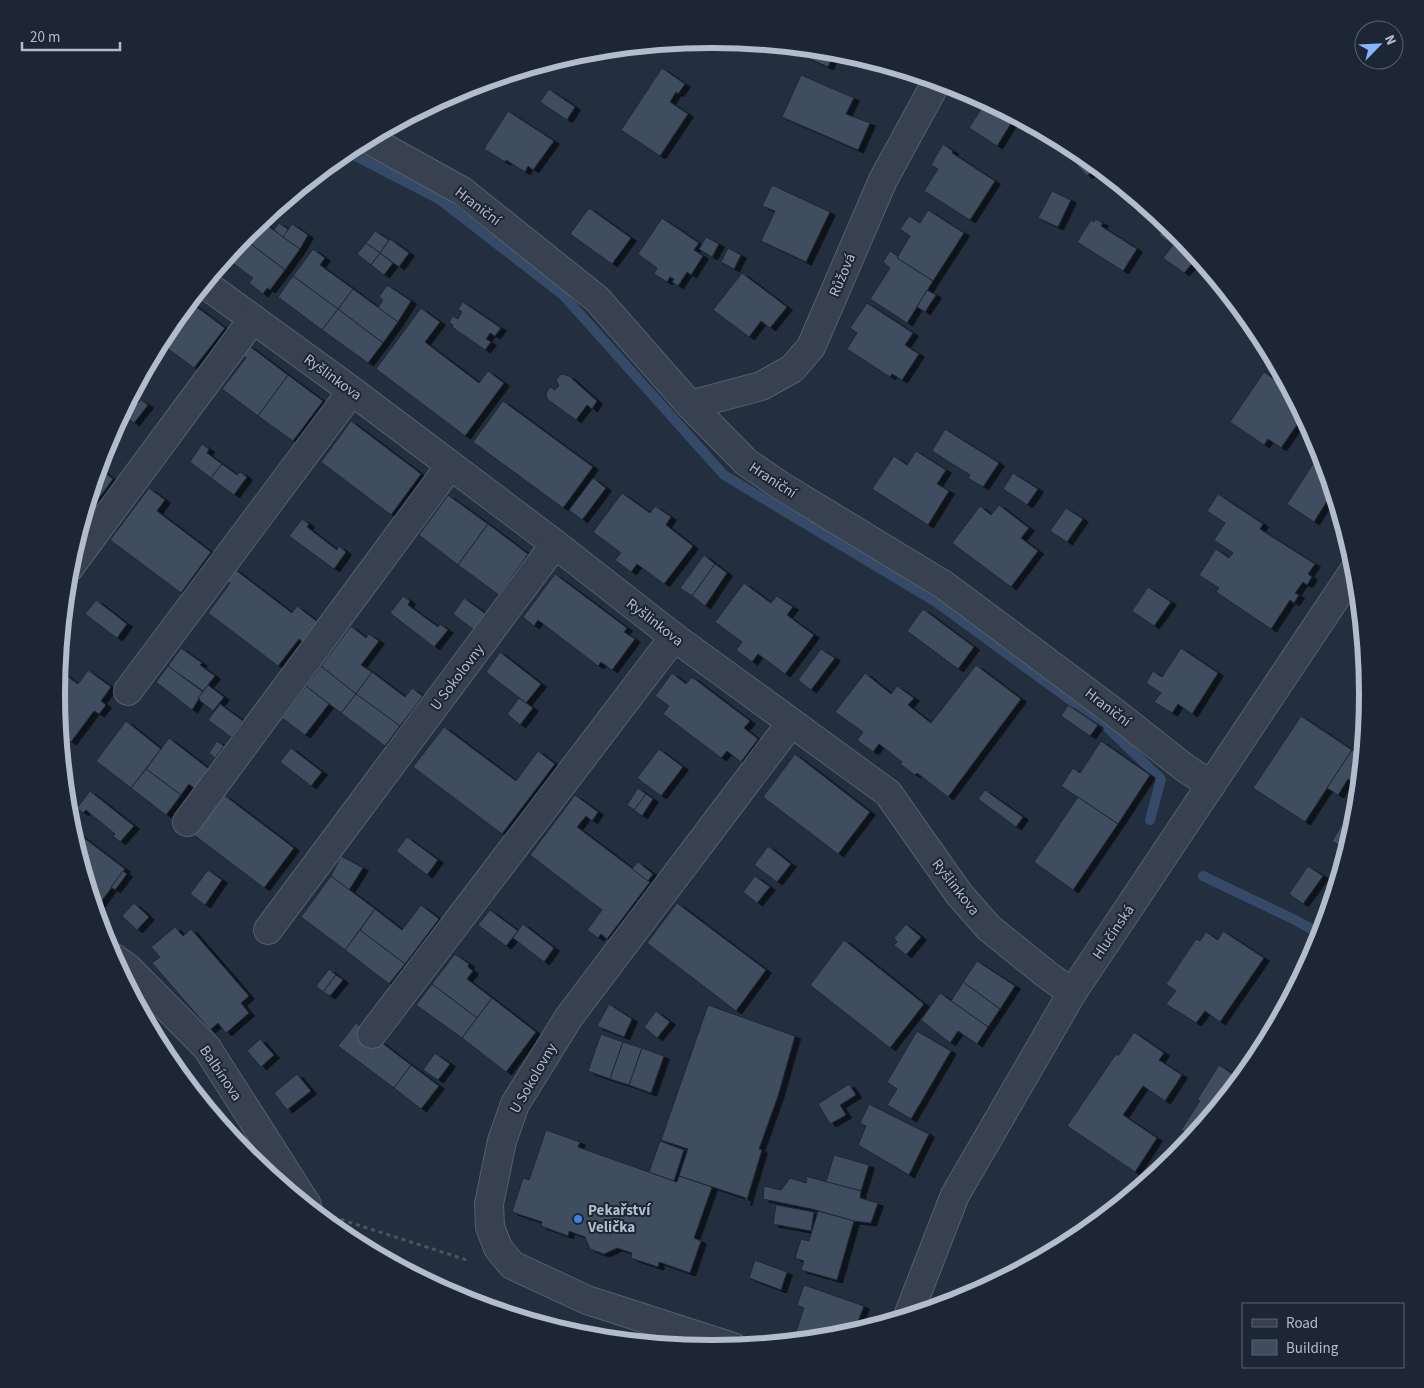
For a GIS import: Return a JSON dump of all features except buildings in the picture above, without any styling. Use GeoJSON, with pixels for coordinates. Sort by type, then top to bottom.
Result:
{"type":"FeatureCollection","features":[{"type":"Feature","properties":{"kind":"street","name":"Růžová"},"geometry":{"type":"LineString","coordinates":[[690,405],[760,386],[792,369],[811,347],[883,180],[934,87]]}},
{"type":"Feature","properties":{"kind":"street","name":"Hraniční"},"geometry":{"type":"LineString","coordinates":[[375,143],[462,192],[597,300],[690,405],[746,462],[781,486],[944,585],[1114,712],[1185,768],[1211,785]]}},
{"type":"Feature","properties":{"kind":"street","name":"Ryšlinkova"},"geometry":{"type":"LineString","coordinates":[[210,287],[556,544],[674,637],[888,793],[959,894],[989,928],[1072,993]]}},
{"type":"Feature","properties":{"kind":"street"},"geometry":{"type":"LineString","coordinates":[[82,550],[253,319]]}},
{"type":"Feature","properties":{"kind":"street"},"geometry":{"type":"LineString","coordinates":[[128,691],[352,391]]}},
{"type":"Feature","properties":{"kind":"street"},"geometry":{"type":"LineString","coordinates":[[187,822],[450,466]]}},
{"type":"Feature","properties":{"kind":"street","name":"U Sokolovny"},"geometry":{"type":"LineString","coordinates":[[268,930],[556,544]]}},
{"type":"Feature","properties":{"kind":"street","name":"Hlučínská"},"geometry":{"type":"LineString","coordinates":[[911,1309],[955,1195],[1072,993],[1348,579]]}},
{"type":"Feature","properties":{"kind":"street"},"geometry":{"type":"LineString","coordinates":[[372,1034],[674,637]]}},
{"type":"Feature","properties":{"kind":"street","name":"U Sokolovny"},"geometry":{"type":"LineString","coordinates":[[711,1340],[587,1300],[512,1265],[498,1248],[490,1227],[489,1204],[502,1141],[515,1104],[569,1017],[791,723]]}},
{"type":"Feature","properties":{"kind":"street","name":"Balbínova"},"geometry":{"type":"LineString","coordinates":[[130,976],[207,1048],[313,1203]]}},
{"type":"Feature","properties":{"kind":"path"},"geometry":{"type":"LineString","coordinates":[[326,1213],[492,1268],[512,1265]]}},
{"type":"Feature","properties":{"kind":"waterway"},"geometry":{"type":"LineString","coordinates":[[354,155],[439,199],[563,295],[724,475],[936,602],[1106,726],[1161,779],[1150,820]]}},
{"type":"Feature","properties":{"kind":"waterway"},"geometry":{"type":"LineString","coordinates":[[1203,876],[1313,930]]}},
{"type":"Feature","properties":{"kind":"place","name":"Pekařství Velička"},"geometry":{"type":"Point","coordinates":[578,1219]}}]}
